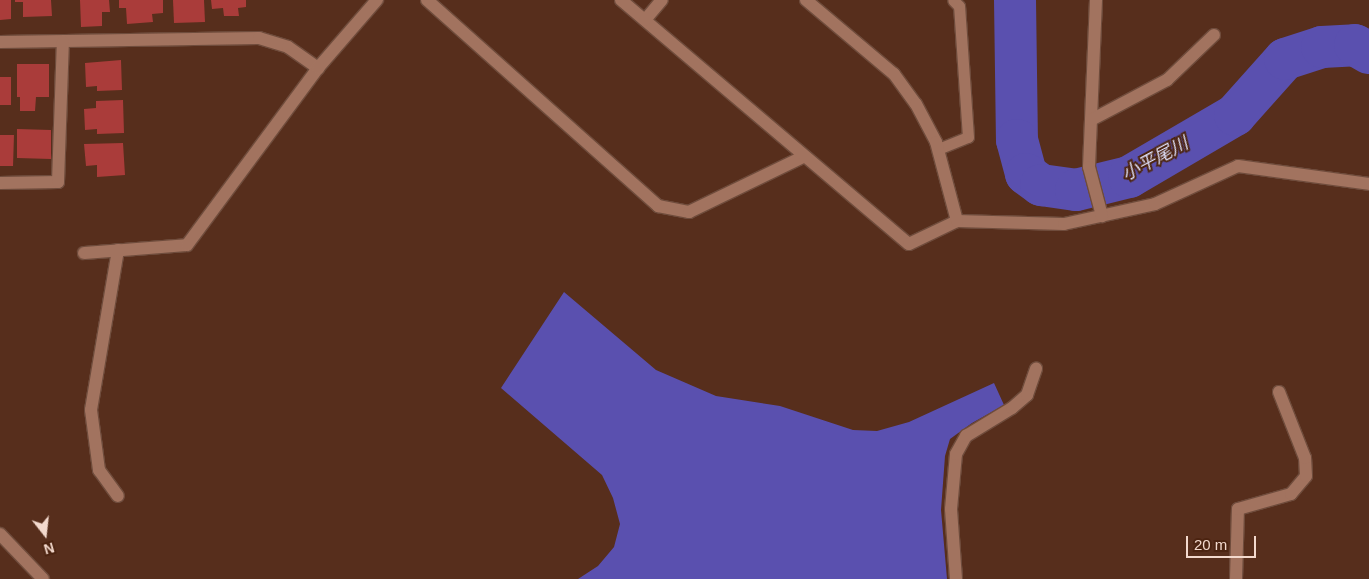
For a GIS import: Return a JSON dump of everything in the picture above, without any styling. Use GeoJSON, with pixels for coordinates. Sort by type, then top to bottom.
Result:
{"type":"FeatureCollection","features":[{"type":"Feature","properties":{"kind":"street"},"geometry":{"type":"LineString","coordinates":[[84,253],[187,245],[318,68],[377,0]]}},
{"type":"Feature","properties":{"kind":"street"},"geometry":{"type":"LineString","coordinates":[[427,0],[658,206],[689,212],[804,157]]}},
{"type":"Feature","properties":{"kind":"street"},"geometry":{"type":"LineString","coordinates":[[621,0],[909,244],[957,221],[1064,224],[1155,204],[1238,166],[1369,184]]}},
{"type":"Feature","properties":{"kind":"street"},"geometry":{"type":"LineString","coordinates":[[644,20],[662,0]]}},
{"type":"Feature","properties":{"kind":"street"},"geometry":{"type":"LineString","coordinates":[[806,0],[894,74],[916,104],[938,149],[957,221]]}},
{"type":"Feature","properties":{"kind":"street"},"geometry":{"type":"LineString","coordinates":[[1096,0],[1089,167],[1101,215]]}},
{"type":"Feature","properties":{"kind":"street"},"geometry":{"type":"LineString","coordinates":[[1090,120],[1166,80],[1214,35]]}},
{"type":"Feature","properties":{"kind":"street"},"geometry":{"type":"LineString","coordinates":[[0,42],[259,38],[288,47],[318,68]]}},
{"type":"Feature","properties":{"kind":"street"},"geometry":{"type":"LineString","coordinates":[[0,183],[58,182],[62,42]]}},
{"type":"Feature","properties":{"kind":"street"},"geometry":{"type":"LineString","coordinates":[[118,250],[91,410],[99,470],[118,496]]}},
{"type":"Feature","properties":{"kind":"street"},"geometry":{"type":"LineString","coordinates":[[956,579],[951,510],[956,454],[966,436],[1012,408],[1027,395],[1036,369]]}},
{"type":"Feature","properties":{"kind":"street"},"geometry":{"type":"LineString","coordinates":[[1236,579],[1238,509],[1291,494],[1306,476],[1305,458],[1279,392]]}},
{"type":"Feature","properties":{"kind":"street"},"geometry":{"type":"LineString","coordinates":[[0,534],[43,579]]}},
{"type":"Feature","properties":{"kind":"lane"},"geometry":{"type":"LineString","coordinates":[[938,149],[968,137],[959,6],[953,0]]}},
{"type":"Feature","properties":{"kind":"shaded area"},"geometry":{"type":"Polygon","coordinates":[[[564,292],[656,370],[716,396],[780,406],[853,430],[877,431],[909,422],[994,383],[1004,405],[972,423],[950,439],[945,456],[941,510],[947,579],[578,579],[598,566],[614,547],[620,524],[613,498],[602,475],[501,388],[564,292]]]}},
{"type":"Feature","properties":{"kind":"building"},"geometry":{"type":"Polygon","coordinates":[[[0,0],[11,0],[11,19],[0,20],[0,0]]]}},
{"type":"Feature","properties":{"kind":"building"},"geometry":{"type":"Polygon","coordinates":[[[15,0],[51,0],[52,16],[23,17],[23,2],[15,2],[15,0]]]}},
{"type":"Feature","properties":{"kind":"building"},"geometry":{"type":"Polygon","coordinates":[[[80,0],[109,0],[110,12],[102,12],[102,26],[81,27],[80,0]]]}},
{"type":"Feature","properties":{"kind":"building"},"geometry":{"type":"Polygon","coordinates":[[[119,0],[163,0],[163,13],[152,14],[153,22],[127,24],[126,8],[119,8],[119,0]]]}},
{"type":"Feature","properties":{"kind":"building"},"geometry":{"type":"Polygon","coordinates":[[[173,0],[204,0],[205,22],[174,23],[173,0]]]}},
{"type":"Feature","properties":{"kind":"building"},"geometry":{"type":"Polygon","coordinates":[[[211,0],[246,0],[246,7],[238,8],[239,16],[224,16],[223,8],[212,9],[211,0]]]}},
{"type":"Feature","properties":{"kind":"building"},"geometry":{"type":"Polygon","coordinates":[[[121,60],[122,90],[97,91],[97,86],[86,87],[85,63],[121,60]]]}},
{"type":"Feature","properties":{"kind":"building"},"geometry":{"type":"Polygon","coordinates":[[[17,64],[49,64],[49,97],[36,97],[35,111],[20,111],[20,97],[17,97],[17,64]]]}},
{"type":"Feature","properties":{"kind":"building"},"geometry":{"type":"Polygon","coordinates":[[[0,77],[11,77],[11,105],[0,105],[0,77]]]}},
{"type":"Feature","properties":{"kind":"building"},"geometry":{"type":"Polygon","coordinates":[[[123,100],[124,133],[97,134],[97,129],[85,130],[84,109],[96,108],[96,101],[123,100]]]}},
{"type":"Feature","properties":{"kind":"building"},"geometry":{"type":"Polygon","coordinates":[[[17,129],[51,130],[51,159],[17,158],[17,129]]]}},
{"type":"Feature","properties":{"kind":"building"},"geometry":{"type":"Polygon","coordinates":[[[0,135],[14,135],[13,166],[0,166],[0,135]]]}},
{"type":"Feature","properties":{"kind":"building"},"geometry":{"type":"Polygon","coordinates":[[[123,143],[125,175],[97,177],[97,165],[86,166],[84,144],[123,143]]]}},
{"type":"Feature","properties":{"kind":"waterway","name":"小平尾川"},"geometry":{"type":"LineString","coordinates":[[1015,0],[1017,140],[1026,174],[1041,185],[1076,190],[1129,177],[1235,115],[1285,59],[1322,47],[1355,45],[1369,53]]}}]}
